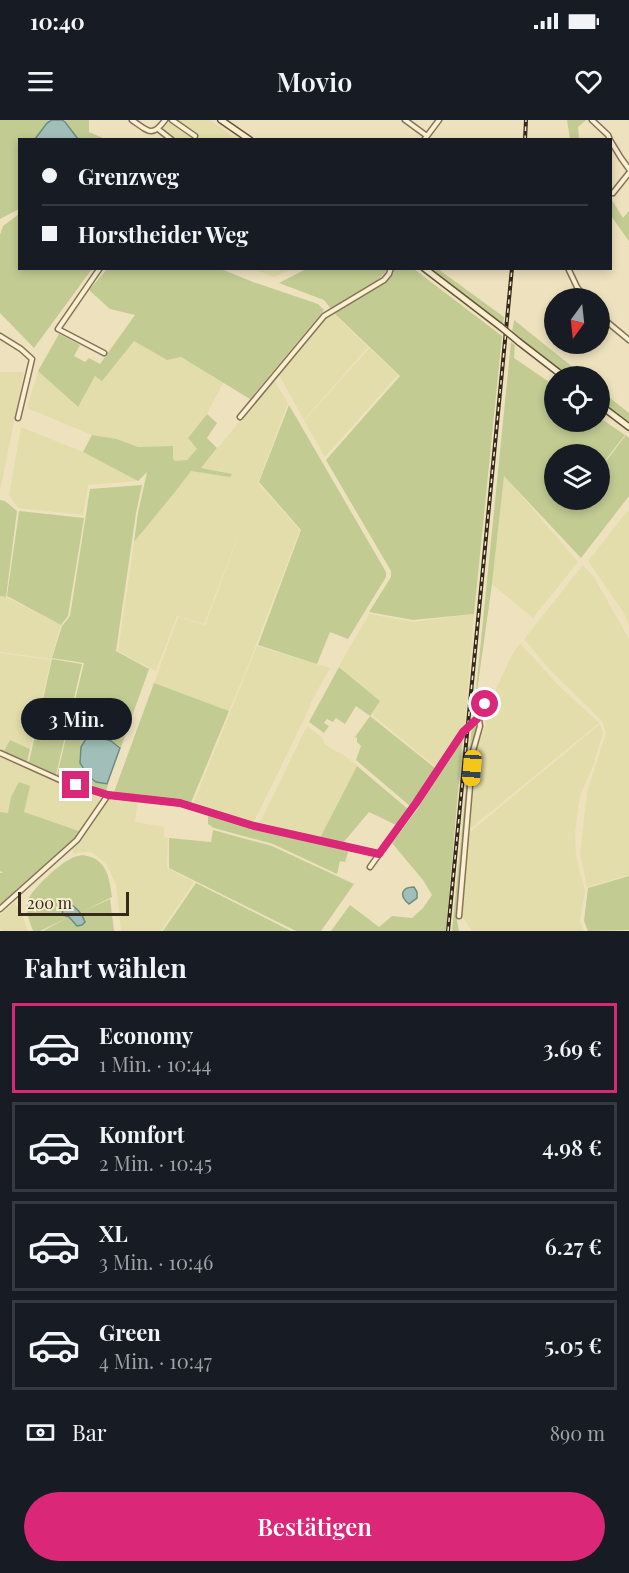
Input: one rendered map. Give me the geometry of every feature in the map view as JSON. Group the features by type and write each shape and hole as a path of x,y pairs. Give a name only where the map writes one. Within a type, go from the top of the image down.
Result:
{"main road":[{"path":"221,120 247,138"},
{"path":"427,270 550,366"},
{"path":"610,413 629,427"}],"street":[{"path":"132,120 149,131 158,129 165,120"},
{"path":"172,120 195,136"},
{"path":"405,120 426,138 439,120"},
{"path":"592,120 609,138"},
{"path":"158,129 169,138"},
{"path":"612,143 629,171 612,193"},
{"path":"621,158 628,158"},
{"path":"99,270 58,329 104,353"},
{"path":"240,417 324,316 384,280 391,270"},
{"path":"569,270 578,288"},
{"path":"610,324 629,340"},
{"path":"0,336 32,359 18,418"},
{"path":"370,867 463,732 478,718 485,704"},
{"path":"459,916 473,751 480,726 478,718"},
{"path":"0,753 60,780 108,795 180,803 254,826 379,854"},
{"path":"0,909 77,840 108,795"}],"shaded area":[{"path":"171,120 210,120 236,138 173,138 161,130"},
{"path":"256,270 290,270 274,277"},
{"path":"332,312 368,347 304,420 279,375 322,321"},
{"path":"134,341 167,360 181,357 223,383 207,414 188,438 197,449 187,460 175,461 173,446 138,447 117,439 92,435 27,408 38,371 77,407 95,376 102,380"},
{"path":"369,348 398,375 325,457 304,421"},
{"path":"0,372 24,372 0,491"},
{"path":"274,380 288,403 258,483 300,530 229,711 154,683 178,617 205,625 246,516 204,624 177,616 156,671 118,651 134,542 191,471 231,474 201,468"},
{"path":"21,427 83,452 138,481 88,485 83,515 18,508 9,495"},
{"path":"504,475 578,562 533,618 492,584"},
{"path":"629,509 629,626 624,613 588,561"},
{"path":"583,565 594,577 629,639 629,875 587,887 580,854 587,792 606,733 602,721 550,670 524,639"},
{"path":"0,596 61,625 51,659 0,652"},
{"path":"369,614 414,622 474,614 465,727 436,767 371,714 380,701 339,666"},
{"path":"520,643 557,684 599,723 470,829 478,743 486,725 484,714"},
{"path":"257,646 330,668 310,704 253,824 192,806"},
{"path":"0,653 51,660 30,749 10,740 4,751 0,749"},
{"path":"600,724 603,733 593,766 580,796 575,832 576,855 585,891 580,921 584,931 472,931 462,916 470,832"},
{"path":"307,726 322,737 325,744 343,754 357,766 320,838 260,822"},
{"path":"0,757 58,783 104,798 81,831 24,812 11,797 8,814 0,812"},
{"path":"108,798 138,800 135,822 164,827 164,837 168,838 167,868 194,882 161,931 121,931 116,885 107,865 93,853 74,854 71,847"},
{"path":"14,903 20,909 28,931 3,931 0,928 0,915"}],"green space":[{"path":"0,120 52,120 36,138 18,138 18,210 0,219"},
{"path":"62,120 89,120 89,132 103,138 77,138"},
{"path":"567,120 586,120 578,127 579,138 570,138"},
{"path":"612,200 623,218 629,211 629,241 612,217"},
{"path":"18,215 18,270 91,270 34,348 0,313 0,235 3,226"},
{"path":"106,270 223,270 318,304 324,310 250,399 181,357 167,360 134,341 102,381 95,376 78,407 38,371 59,334 80,345 74,356 85,362 89,358 100,364 135,315 110,309 89,290"},
{"path":"304,270 387,270 377,281 331,309 324,300 279,283"},
{"path":"394,270 415,270 502,336 474,614 413,620 369,612 391,577 391,571 326,460 400,376 333,312 385,283"},
{"path":"429,270 439,270 504,317 503,325"},
{"path":"514,320 544,344 544,354 556,354 572,366 555,366 512,333"},
{"path":"511,342 515,345 514,358 544,378 544,432 610,432 610,425 625,435 610,454 610,444 544,444 544,510 610,510 610,456 626,435 629,438 629,496 581,558 504,476 473,720"},
{"path":"610,398 629,413 629,424 610,409"},
{"path":"289,405 386,572 386,577 348,639 330,632 317,664 258,645 301,530 259,482"},
{"path":"207,414 217,423 207,438 217,448 201,468 232,474 230,477 191,471 134,542 147,472 138,481 83,452 92,435 117,439 138,447 173,446 175,461 187,460 197,449 188,438"},
{"path":"142,485 116,651 149,669 121,747 104,738 91,737 86,738 80,754 82,769 92,779 108,785 106,791 57,775 84,663 52,658 62,626 70,616 90,489"},
{"path":"0,500 5,501 17,511 6,597 0,596"},
{"path":"19,511 84,518 68,616 61,625 7,596"},
{"path":"52,659 82,664 56,775 29,762"},
{"path":"339,667 380,701 370,716 356,706 345,724 336,718 333,722 327,719 324,723 329,726 324,733 309,722"},
{"path":"154,683 229,711 190,805 113,795"},
{"path":"370,716 435,768 410,806 356,760 361,746 355,737"},
{"path":"479,723 472,751 457,920 459,931 452,931 472,726"},
{"path":"463,734 446,931 331,931 350,905 379,927 392,916 412,918 432,895 423,880 392,843 416,811"},
{"path":"10,740 30,749 27,762 4,751"},
{"path":"357,766 409,810 398,826 369,812 342,844 320,838"},
{"path":"19,782 30,786 24,812 79,831 74,839 0,904 0,873 3,873 0,871 0,812 8,813 11,797"},
{"path":"208,813 349,849 345,862 340,861 337,874 273,844 214,828 208,824"},
{"path":"213,830 272,846 354,884 321,931 296,931 169,868 169,838 211,842"},
{"path":"83,855 97,860 102,865 110,882 112,897 83,911 110,899 114,931 43,931 67,918 40,931 33,931 28,917 27,903 33,891 68,860","holes":["64,902 75,906 82,915 85,922 82,926 77,926 63,915 61,907"]},
{"path":"629,876 629,930 588,931 584,921 588,888"},
{"path":"196,883 291,931 163,931"}],"water":[{"path":"52,120 62,120 77,138 36,138"},
{"path":"95,736 111,741 120,748 107,784 96,782 88,776 80,763 81,747 86,739"},
{"path":"414,887 417,898 409,904 403,892"},
{"path":"64,903 71,905 79,912 85,922 82,925 77,926 69,917 63,915"}],"railway":[{"path":"525,138 526,120"},
{"path":"448,931 512,270"}],"route":[{"path":"76,785 108,795 180,803 254,826 379,854 463,732 478,718 485,704"}]}
